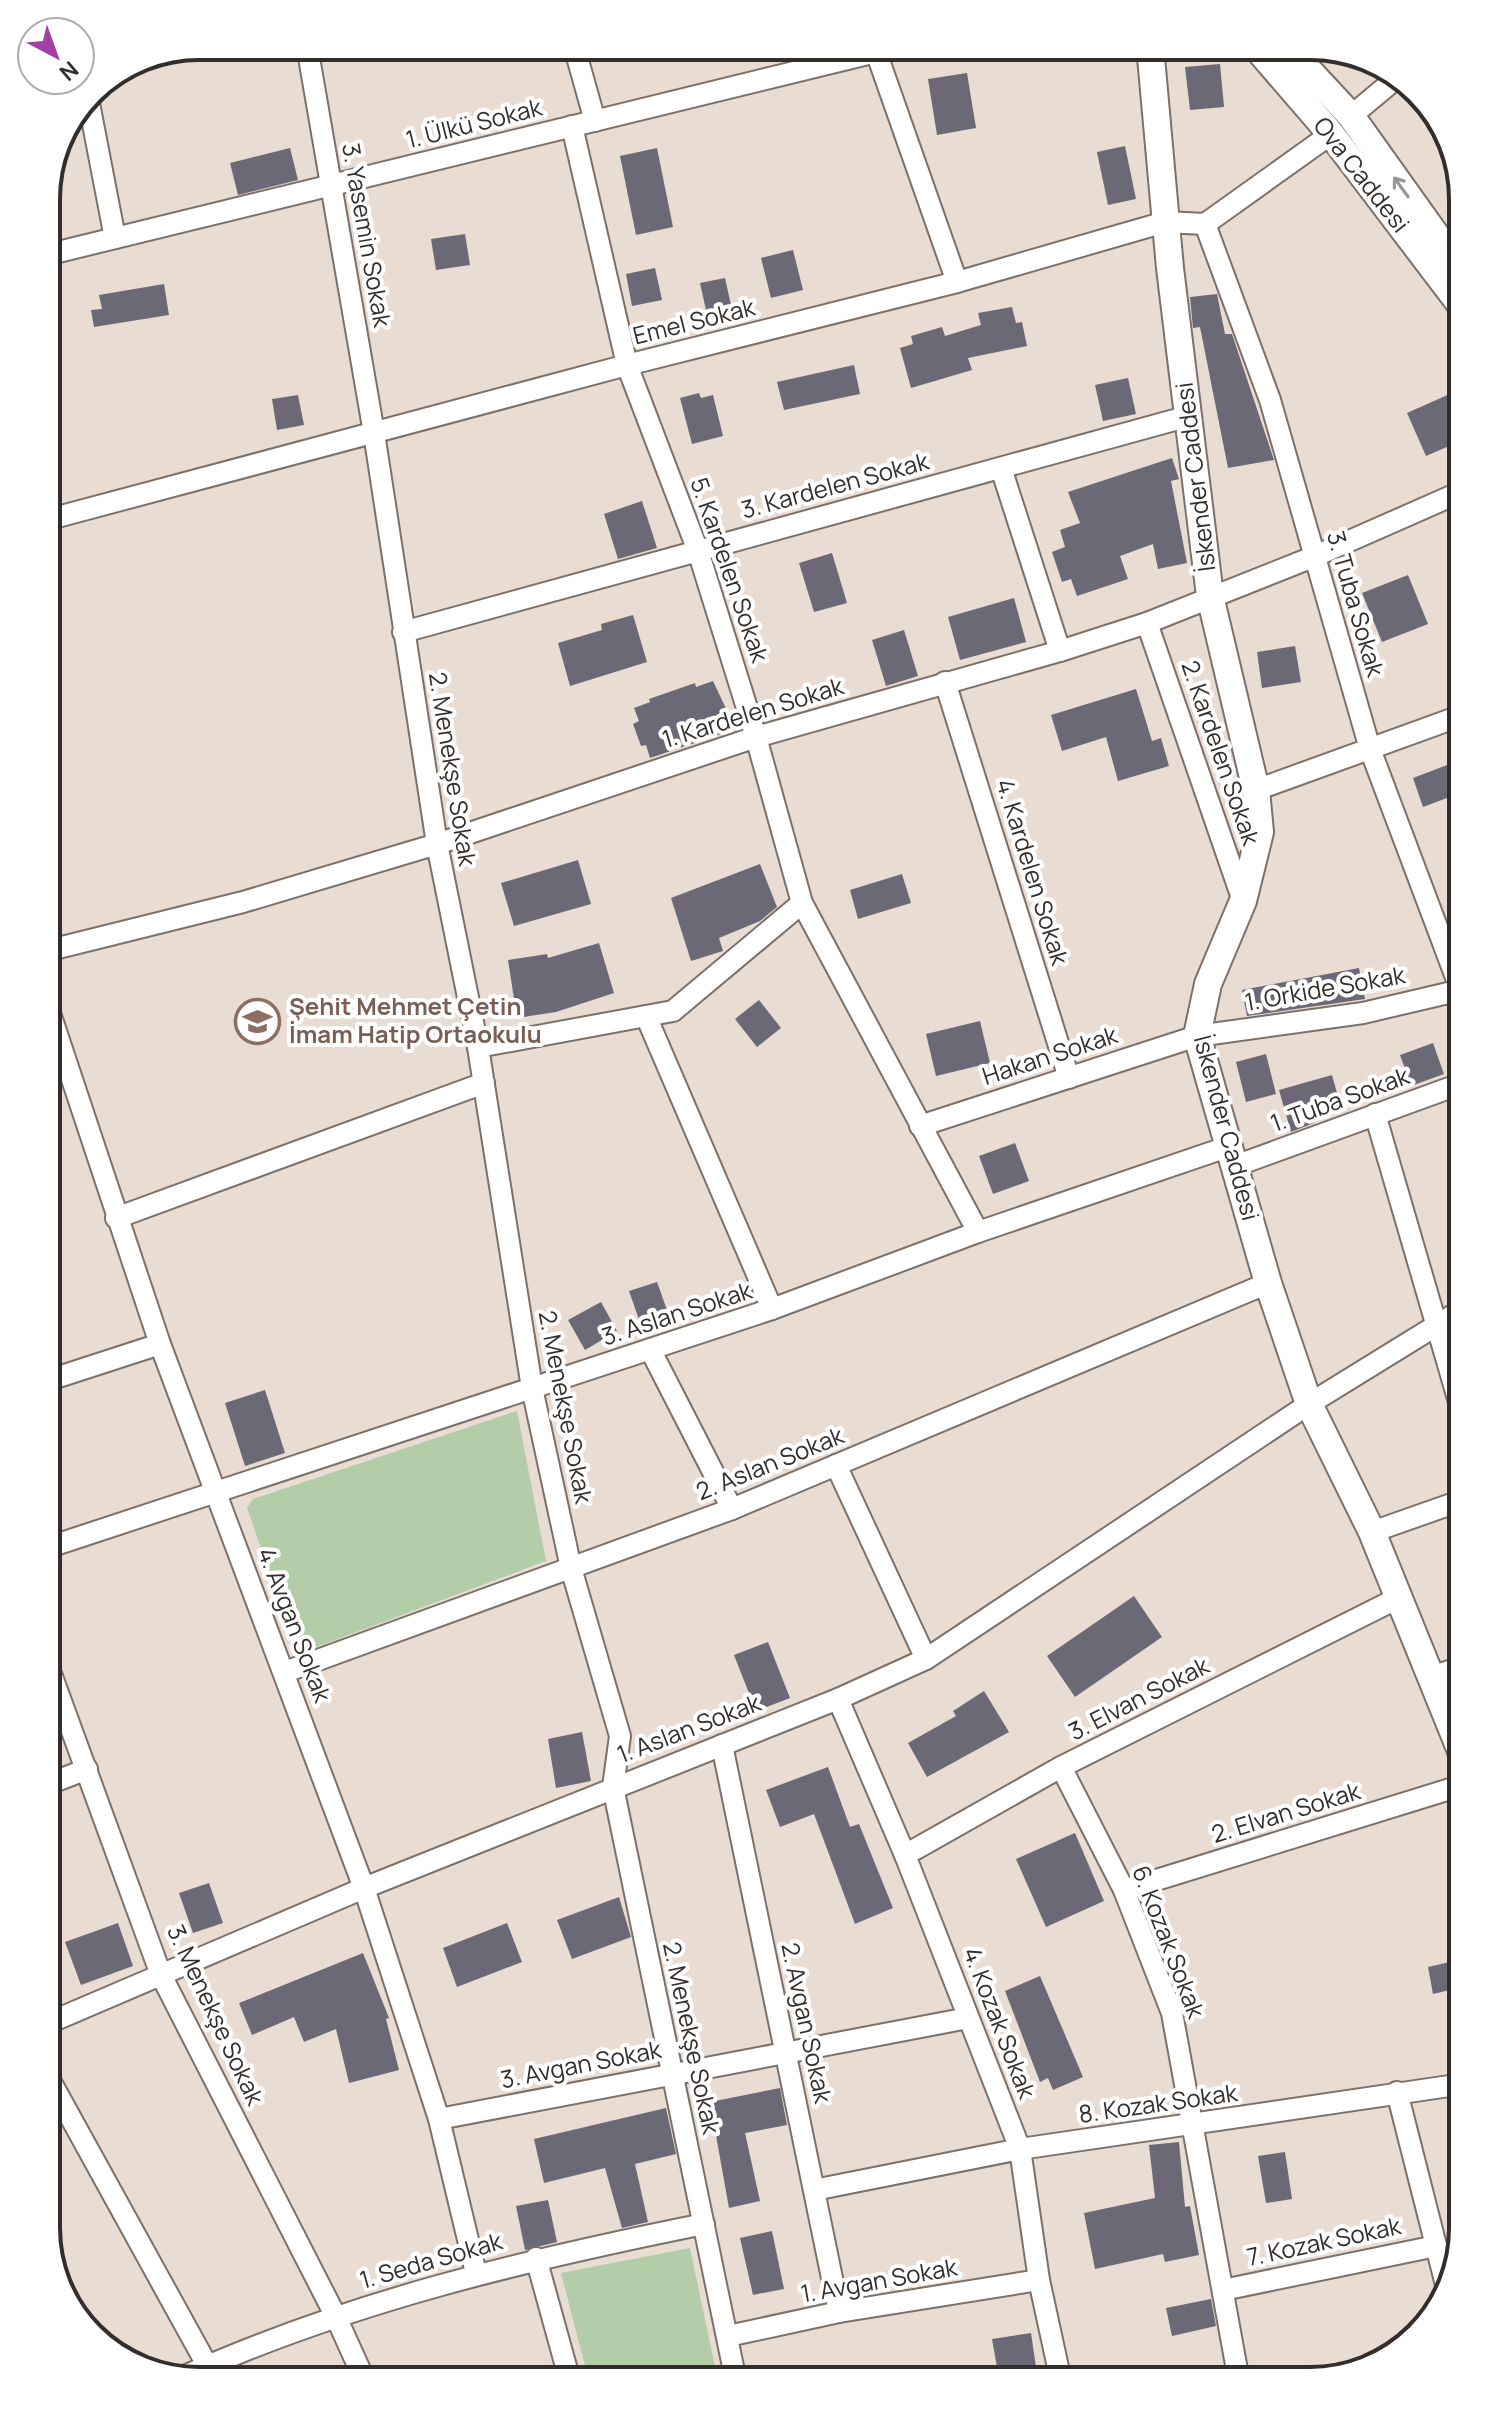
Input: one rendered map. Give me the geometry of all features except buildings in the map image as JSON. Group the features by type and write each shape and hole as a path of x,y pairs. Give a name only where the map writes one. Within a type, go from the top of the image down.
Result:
{"street":[{"name":"3. Yasemin Sokak","path":"309,60 374,433"},
{"path":"578,60 595,121"},
{"name":"1. Ülkü Sokak","path":"60,252 332,188 832,60"},
{"path":"879,60 957,282"},
{"name":"İskender Caddesi","path":"1151,60 1165,222 1210,596 1256,790 1260,832 1243,901 1208,984 1197,1036 1268,1283 1309,1404 1372,1532 1449,1720"},
{"name":"Ova Caddesi","path":"1267,60 1331,134 1449,290"},
{"name":"Ova Caddesi","path":"1299,60 1351,116 1449,253"},
{"path":"1205,224 1331,134 1389,84"},
{"path":"91,112 115,238"},
{"name":"5. Kardelen Sokak","path":"572,126 627,365 698,551 756,737 802,903 978,1232"},
{"name":"Emel Sokak","path":"60,516 627,365 957,282 1165,222 1205,224"},
{"name":"3. Tuba Sokak","path":"1205,224 1270,400 1370,749 1449,959"},
{"name":"3. Kardelen Sokak","path":"403,632 1189,416"},
{"name":"2. Menekşe Sokak","path":"374,433 437,844 478,1047 532,1388 571,1568 620,1736 613,1787 734,2367"},
{"path":"1001,468 1060,651"},
{"name":"1. Kardelen Sokak","path":"60,948 243,902 437,844 756,737 1060,651 1147,623 1313,557 1449,497"},
{"name":"2. Kardelen Sokak","path":"1147,623 1243,901"},
{"name":"4. Kardelen Sokak","path":"945,682 1069,1078"},
{"path":"1256,790 1449,720"},
{"path":"478,1047 673,1011 802,903"},
{"name":"1. Orkide Sokak","path":"1197,1036 1363,1013 1449,996"},
{"path":"646,1016 772,1309"},
{"name":"Hakan Sokak","path":"920,1126 1197,1036"},
{"name":"4. Avgan Sokak","path":"60,1044 160,1344 364,1888 439,2119 476,2273"},
{"path":"116,1218 484,1083"},
{"name":"1. Tuba Sokak","path":"1232,1156 1375,1114 1449,1088"},
{"path":"1375,1114 1449,1367"},
{"name":"3. Aslan Sokak","path":"60,1543 651,1351 978,1232 1232,1156"},
{"name":"2. Aslan Sokak","path":"285,1672 732,1509 1268,1283"},
{"name":"1. Aslan Sokak","path":"60,2018 364,1888 838,1699 926,1659 1309,1404 1449,1318"},
{"path":"60,1376 160,1344"},
{"path":"651,1351 732,1509"},
{"path":"836,1465 926,1659"},
{"path":"1372,1532 1449,1505"},
{"name":"3. Elvan Sokak","path":"905,1855 1061,1767 1400,1597"},
{"path":"1432,1676 1449,1671"},
{"name":"3. Menekşe Sokak","path":"60,1697 161,1975 359,2367"},
{"name":"4. Kozak Sokak","path":"838,1699 905,1855 1020,2149 1039,2280 1058,2367"},
{"name":"2. Avgan Sokak","path":"722,1745 839,2312"},
{"name":"6. Kozak Sokak","path":"1061,1767 1124,1890 1172,2013 1237,2367"},
{"path":"60,1780 87,1769"},
{"name":"2. Elvan Sokak","path":"1124,1890 1449,1789"},
{"name":"3. Avgan Sokak","path":"439,2119 968,2018"},
{"name":"8. Kozak Sokak","path":"814,2190 1020,2149 1193,2126 1449,2086"},
{"path":"1397,2092 1442,2271"},
{"path":"60,2098 207,2365"},
{"name":"1. Seda Sokak","path":"203,2367 336,2317 476,2273 704,2224"},
{"name":"7. Kozak Sokak","path":"1223,2290 1436,2246"},
{"path":"536,2258 566,2367"},
{"name":"1. Avgan Sokak","path":"728,2336 839,2312 1039,2280"}],"green space":[{"path":"517,1411 546,1561 298,1654 247,1508 253,1499"},
{"path":"690,2248 715,2367 585,2367 561,2273"}],"place":[{"name":"Şehit Mehmet Çetin İmam Hatip Ortaokulu","path":"258,1021"}]}
